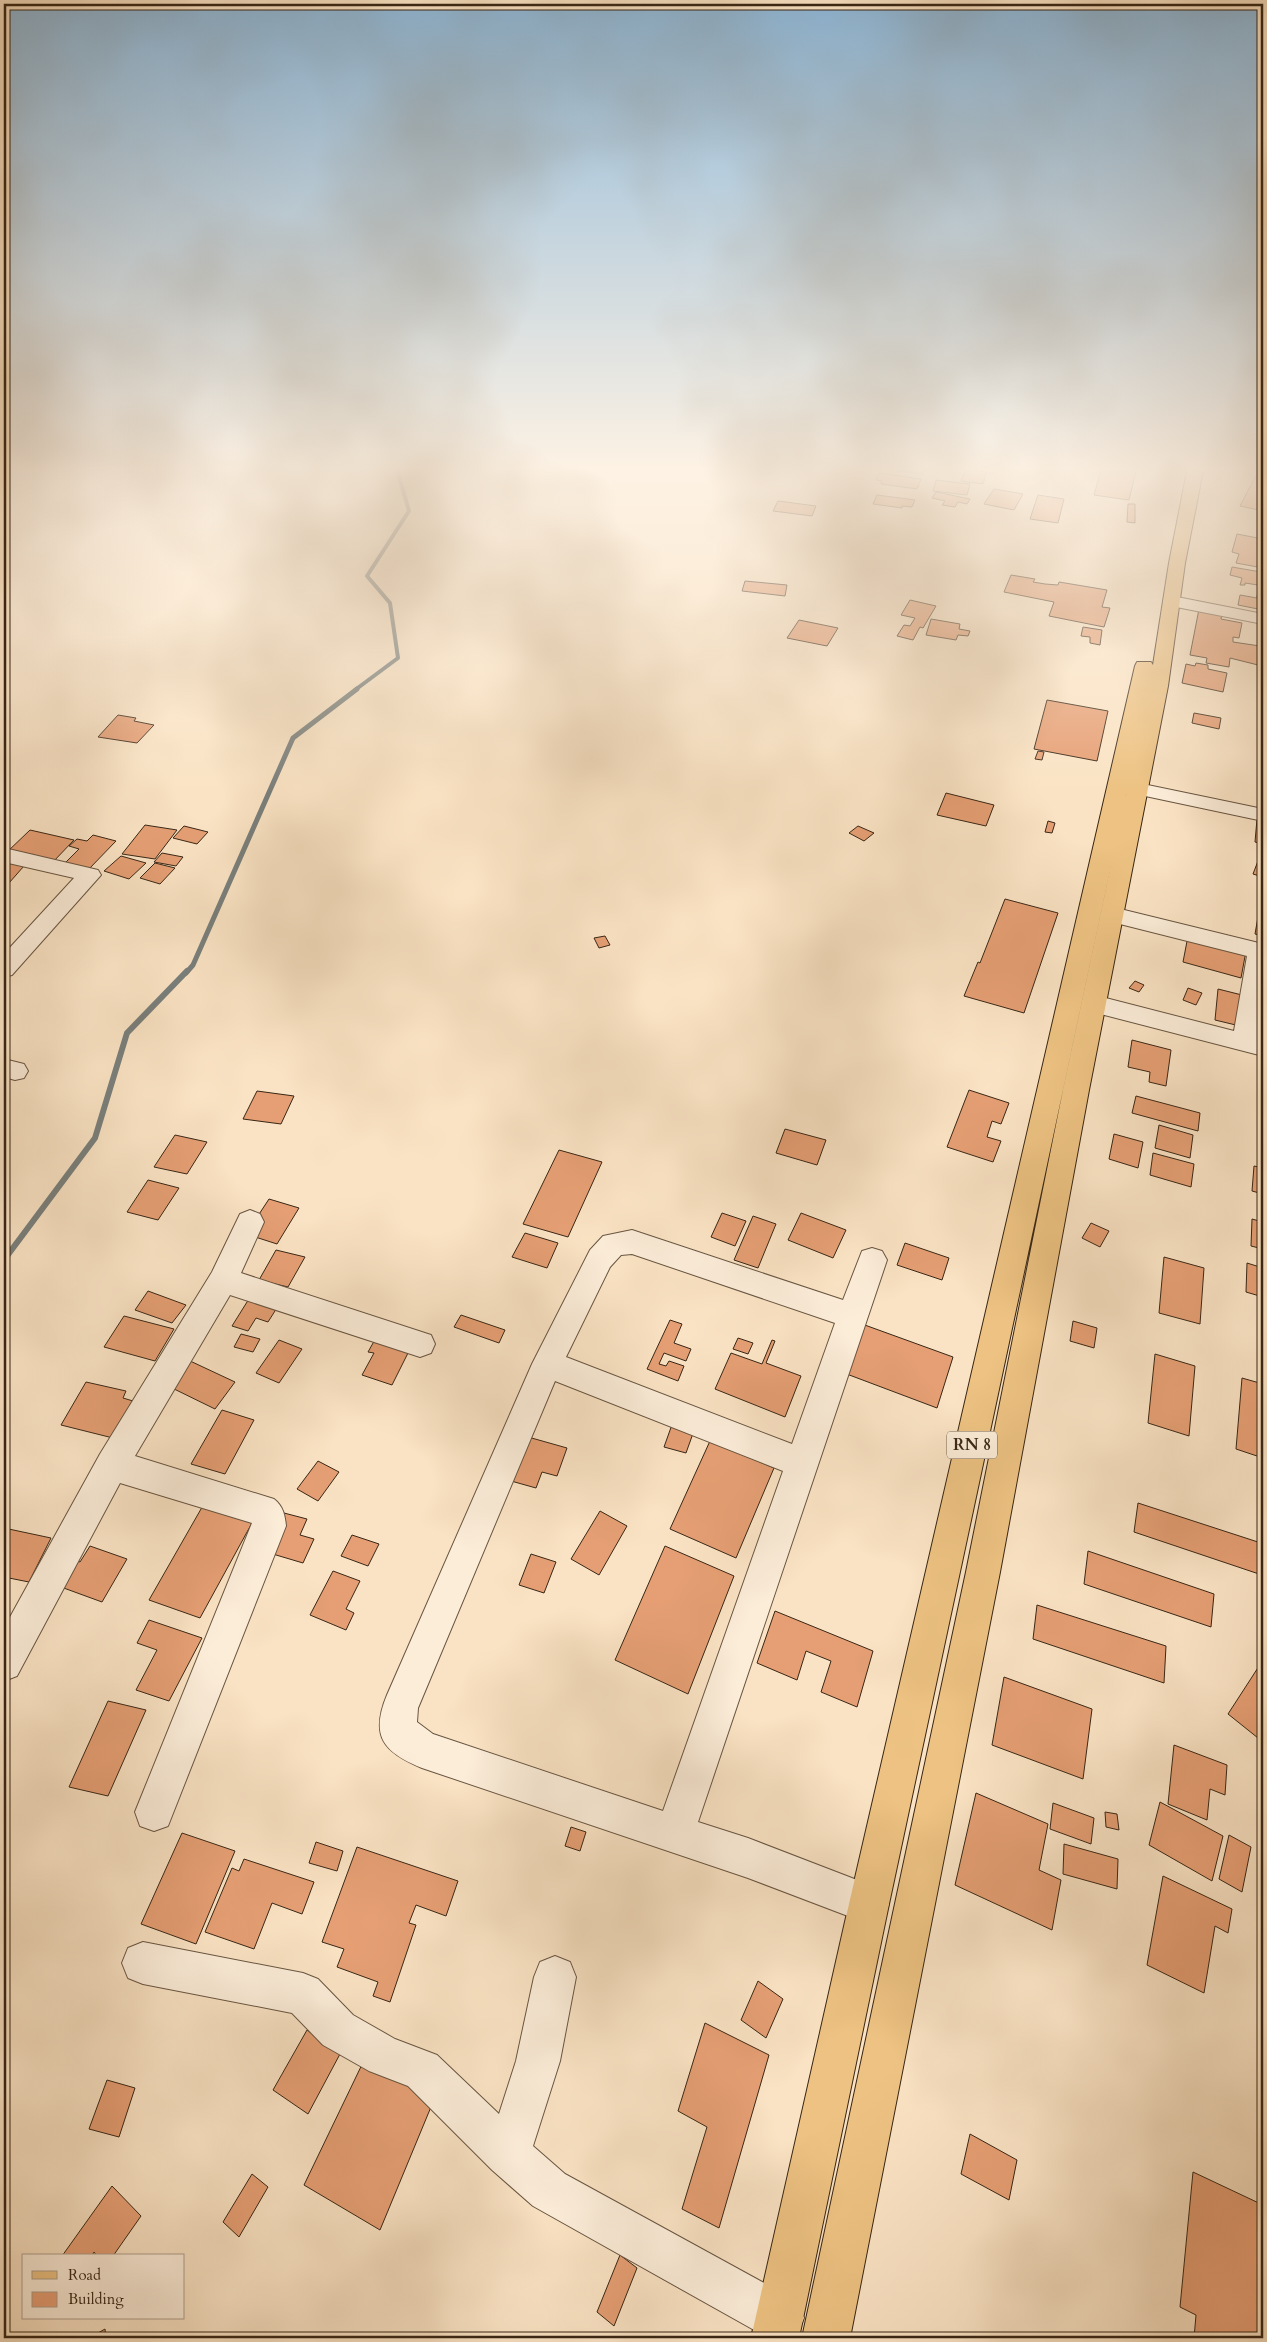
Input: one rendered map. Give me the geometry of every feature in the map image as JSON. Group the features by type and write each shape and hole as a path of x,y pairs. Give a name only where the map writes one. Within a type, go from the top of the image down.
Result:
{"main road":[{"name":"RN 8","path":"777,2328 869,1904 1132,719 1154,623 1168,575"},
{"name":"RN 8","path":"826,2338 983,1572 1094,1004 1159,686 1175,575"}],"street":[{"path":"1172,601 1263,618"},
{"path":"1138,789 1263,816"},
{"path":"4,855 90,875 4,969"},
{"path":"1094,1004 1254,1044 1261,951 1112,915"},
{"path":"4,1663 112,1464 223,1280 250,1222"},
{"path":"852,1316 632,1242 614,1244 600,1259 547,1364 400,1708 397,1731 422,1749 748,1858 869,1904"},
{"path":"674,1834 872,1260"},
{"path":"223,1280 420,1344"},
{"path":"547,1364 801,1463"},
{"path":"112,1464 262,1510 268,1515 269,1526 154,1812"},
{"path":"143,1963 303,1994 338,2030 384,2056 422,2070 508,2154 549,2190 777,2328"},
{"path":"508,2154 538,2062 555,1977"}],"building":[{"path":"1011,575 1035,579 1033,582 1045,584 1058,585 1059,582 1107,590 1102,607 1110,608 1104,627 1049,616 1054,602 1004,592"},
{"path":"1231,575 1260,575 1258,585 1245,583 1245,585 1240,585 1242,578"},
{"path":"745,581 787,585 785,596 742,591"},
{"path":"1240,595 1257,598 1257,595 1263,597 1263,610 1238,605"},
{"path":"910,600 936,606 923,628 920,627 913,640 897,636 904,625 910,626 915,618 901,615"},
{"path":"1199,609 1222,613 1221,619 1242,623 1239,638 1233,637 1233,642 1260,646 1258,665 1230,658 1229,667 1206,663 1207,658 1190,655"},
{"path":"931,619 960,624 959,629 970,631 968,636 958,635 956,640 926,635"},
{"path":"799,620 838,628 827,646 787,638"},
{"path":"1083,627 1102,630 1100,645 1090,643 1090,637 1081,636"},
{"path":"1196,663 1208,665 1208,669 1227,673 1223,692 1182,683 1186,664 1195,666"},
{"path":"1047,700 1108,711 1097,761 1034,749"},
{"path":"1194,713 1221,718 1219,729 1192,723"},
{"path":"118,715 136,718 134,721 154,725 137,743 98,737"},
{"path":"1038,751 1044,752 1042,760 1035,759"},
{"path":"1261,778 1263,778 1263,809 1258,808"},
{"path":"946,793 994,805 986,826 937,815"},
{"path":"1257,819 1263,821 1263,844 1255,842"},
{"path":"1048,821 1055,823 1052,833 1045,832"},
{"path":"145,825 177,830 155,859 122,854"},
{"path":"184,826 208,832 197,844 173,838"},
{"path":"858,826 874,833 864,841 849,833"},
{"path":"30,830 74,840 52,863 6,853"},
{"path":"93,835 116,841 88,870 64,864 79,849 69,846 77,839 87,841"},
{"path":"162,853 183,857 176,866 154,862"},
{"path":"121,856 146,863 129,879 104,871"},
{"path":"1258,861 1263,862 1263,877 1253,874"},
{"path":"4,862 24,866 9,883 4,882"},
{"path":"155,863 175,868 160,884 140,878"},
{"path":"1005,899 1058,913 1024,1013 964,996 978,962 980,963"},
{"path":"1261,900 1263,900 1263,936 1255,934"},
{"path":"605,936 610,945 599,948 594,938"},
{"path":"1188,936 1246,951 1241,978 1183,962"},
{"path":"1135,981 1144,985 1139,992 1129,988"},
{"path":"1188,988 1202,993 1196,1005 1183,1000"},
{"path":"1218,989 1242,995 1240,1026 1215,1020"},
{"path":"1132,1040 1171,1050 1166,1086 1149,1082 1150,1072 1128,1067"},
{"path":"969,1090 1009,1103 1001,1124 992,1121 987,1137 1001,1141 993,1162 947,1147"},
{"path":"257,1091 294,1096 281,1124 243,1119"},
{"path":"1136,1096 1200,1113 1198,1131 1132,1113"},
{"path":"1159,1125 1193,1135 1190,1158 1155,1148"},
{"path":"785,1129 826,1140 817,1165 776,1153"},
{"path":"1114,1134 1143,1142 1138,1168 1109,1159"},
{"path":"175,1135 207,1142 187,1174 154,1167"},
{"path":"559,1150 602,1162 568,1237 523,1224"},
{"path":"1153,1153 1194,1164 1191,1187 1150,1175"},
{"path":"1254,1166 1263,1168 1263,1194 1252,1191"},
{"path":"148,1180 179,1188 158,1220 127,1212"},
{"path":"269,1199 299,1208 277,1244 246,1234"},
{"path":"722,1213 746,1221 735,1246 711,1237"},
{"path":"801,1213 846,1230 833,1258 788,1240"},
{"path":"753,1216 776,1224 758,1268 734,1260"},
{"path":"1252,1219 1263,1222 1263,1249 1251,1246"},
{"path":"1091,1223 1109,1231 1100,1247 1082,1238"},
{"path":"525,1233 558,1243 547,1268 512,1257"},
{"path":"905,1243 949,1258 942,1280 897,1265"},
{"path":"276,1250 305,1257 288,1287 259,1280"},
{"path":"1164,1257 1204,1268 1200,1324 1159,1313"},
{"path":"1247,1263 1263,1268 1263,1297 1246,1292"},
{"path":"148,1291 186,1305 172,1323 135,1310"},
{"path":"252,1294 280,1303 268,1322 256,1318 248,1331 232,1326"},
{"path":"461,1315 505,1330 499,1343 454,1327"},
{"path":"124,1316 174,1329 155,1361 104,1347"},
{"path":"670,1320 682,1324 674,1343 691,1349 686,1361 664,1353 659,1364 666,1366 669,1361 684,1366 678,1381 647,1369"},
{"path":"1073,1321 1097,1328 1094,1348 1070,1341"},
{"path":"862,1324 953,1357 937,1408 844,1373"},
{"path":"241,1334 260,1339 253,1352 234,1347"},
{"path":"377,1336 411,1347 392,1385 362,1375 374,1353 368,1352"},
{"path":"738,1338 753,1343 748,1354 733,1349"},
{"path":"279,1340 302,1349 279,1383 256,1373"},
{"path":"772,1340 775,1341 766,1363 801,1376 785,1417 715,1389 731,1353 762,1364"},
{"path":"1155,1354 1195,1366 1189,1436 1148,1423"},
{"path":"188,1360 235,1382 215,1409 168,1386"},
{"path":"1242,1378 1263,1384 1263,1458 1236,1449"},
{"path":"86,1382 126,1391 123,1398 133,1401 113,1438 61,1425"},
{"path":"222,1410 254,1420 225,1474 191,1464"},
{"path":"674,1419 696,1425 686,1453 664,1447"},
{"path":"521,1435 567,1448 557,1476 542,1472 536,1488 504,1479"},
{"path":"710,1441 774,1468 736,1558 670,1529"},
{"path":"318,1461 339,1472 318,1501 297,1489"},
{"path":"209,1495 258,1512 200,1618 149,1600"},
{"path":"1138,1503 1261,1543 1259,1574 1134,1532"},
{"path":"600,1511 627,1526 599,1575 571,1559"},
{"path":"284,1513 307,1519 300,1535 314,1539 303,1563 266,1552"},
{"path":"4,1528 51,1538 29,1582 4,1577"},
{"path":"352,1535 379,1544 368,1566 341,1556"},
{"path":"90,1546 127,1559 102,1602 50,1583 66,1557 80,1562"},
{"path":"665,1546 734,1576 688,1694 615,1660"},
{"path":"1088,1551 1214,1594 1211,1627 1084,1584"},
{"path":"531,1554 556,1562 544,1593 519,1585"},
{"path":"333,1571 360,1581 346,1609 354,1613 346,1630 310,1615"},
{"path":"1037,1605 1166,1646 1164,1683 1033,1639"},
{"path":"775,1611 873,1651 857,1707 821,1692 831,1661 806,1651 797,1680 757,1663"},
{"path":"149,1620 202,1638 169,1701 136,1690 157,1650 137,1643"},
{"path":"1263,1660 1263,1742 1228,1714"},
{"path":"1004,1677 1092,1709 1083,1779 992,1745"},
{"path":"108,1701 146,1710 108,1796 69,1787"},
{"path":"1174,1745 1227,1765 1225,1795 1210,1789 1207,1820 1168,1804"},
{"path":"976,1793 1048,1824 1039,1870 1061,1880 1052,1930 955,1885"},
{"path":"1160,1802 1223,1836 1212,1881 1149,1845"},
{"path":"1053,1803 1094,1818 1091,1844 1050,1829"},
{"path":"1105,1812 1117,1814 1119,1830 1106,1827"},
{"path":"571,1827 586,1832 580,1851 565,1846"},
{"path":"182,1833 235,1851 196,1944 141,1924"},
{"path":"1229,1835 1251,1847 1242,1892 1219,1879"},
{"path":"316,1842 343,1851 337,1871 309,1863"},
{"path":"1064,1844 1118,1859 1117,1889 1063,1874"},
{"path":"357,1847 458,1881 446,1916 416,1905 409,1923 416,1925 390,2002 373,1996 378,1982 337,1967 344,1949 322,1942"},
{"path":"244,1859 314,1882 302,1914 272,1903 254,1949 205,1932 232,1868 239,1871"},
{"path":"1163,1876 1232,1909 1228,1933 1215,1926 1204,1993 1147,1965"},
{"path":"758,1981 783,1999 766,2038 741,2020"},
{"path":"705,2023 769,2055 719,2228 682,2209 707,2127 678,2111"},
{"path":"307,2030 340,2054 308,2114 273,2090"},
{"path":"368,2052 438,2090 380,2230 304,2185"},
{"path":"107,2080 135,2088 119,2137 89,2129"},
{"path":"970,2134 1017,2160 1009,2200 961,2174"},
{"path":"1193,2172 1263,2205 1263,2338 1194,2338 1196,2315 1180,2307"},
{"path":"252,2174 268,2187 239,2237 223,2222"},
{"path":"112,2186 141,2216 114,2254 96,2254 94,2252 93,2254 63,2254"},
{"path":"620,2255 637,2268 614,2326 597,2312"},
{"path":"105,2329 106,2338 89,2338"}],"waterway":[{"path":"355,690 398,658 390,603 367,575"},
{"path":"186,973 193,965 293,738 357,689"},
{"path":"4,1260 95,1138 127,1033 187,971"}]}
